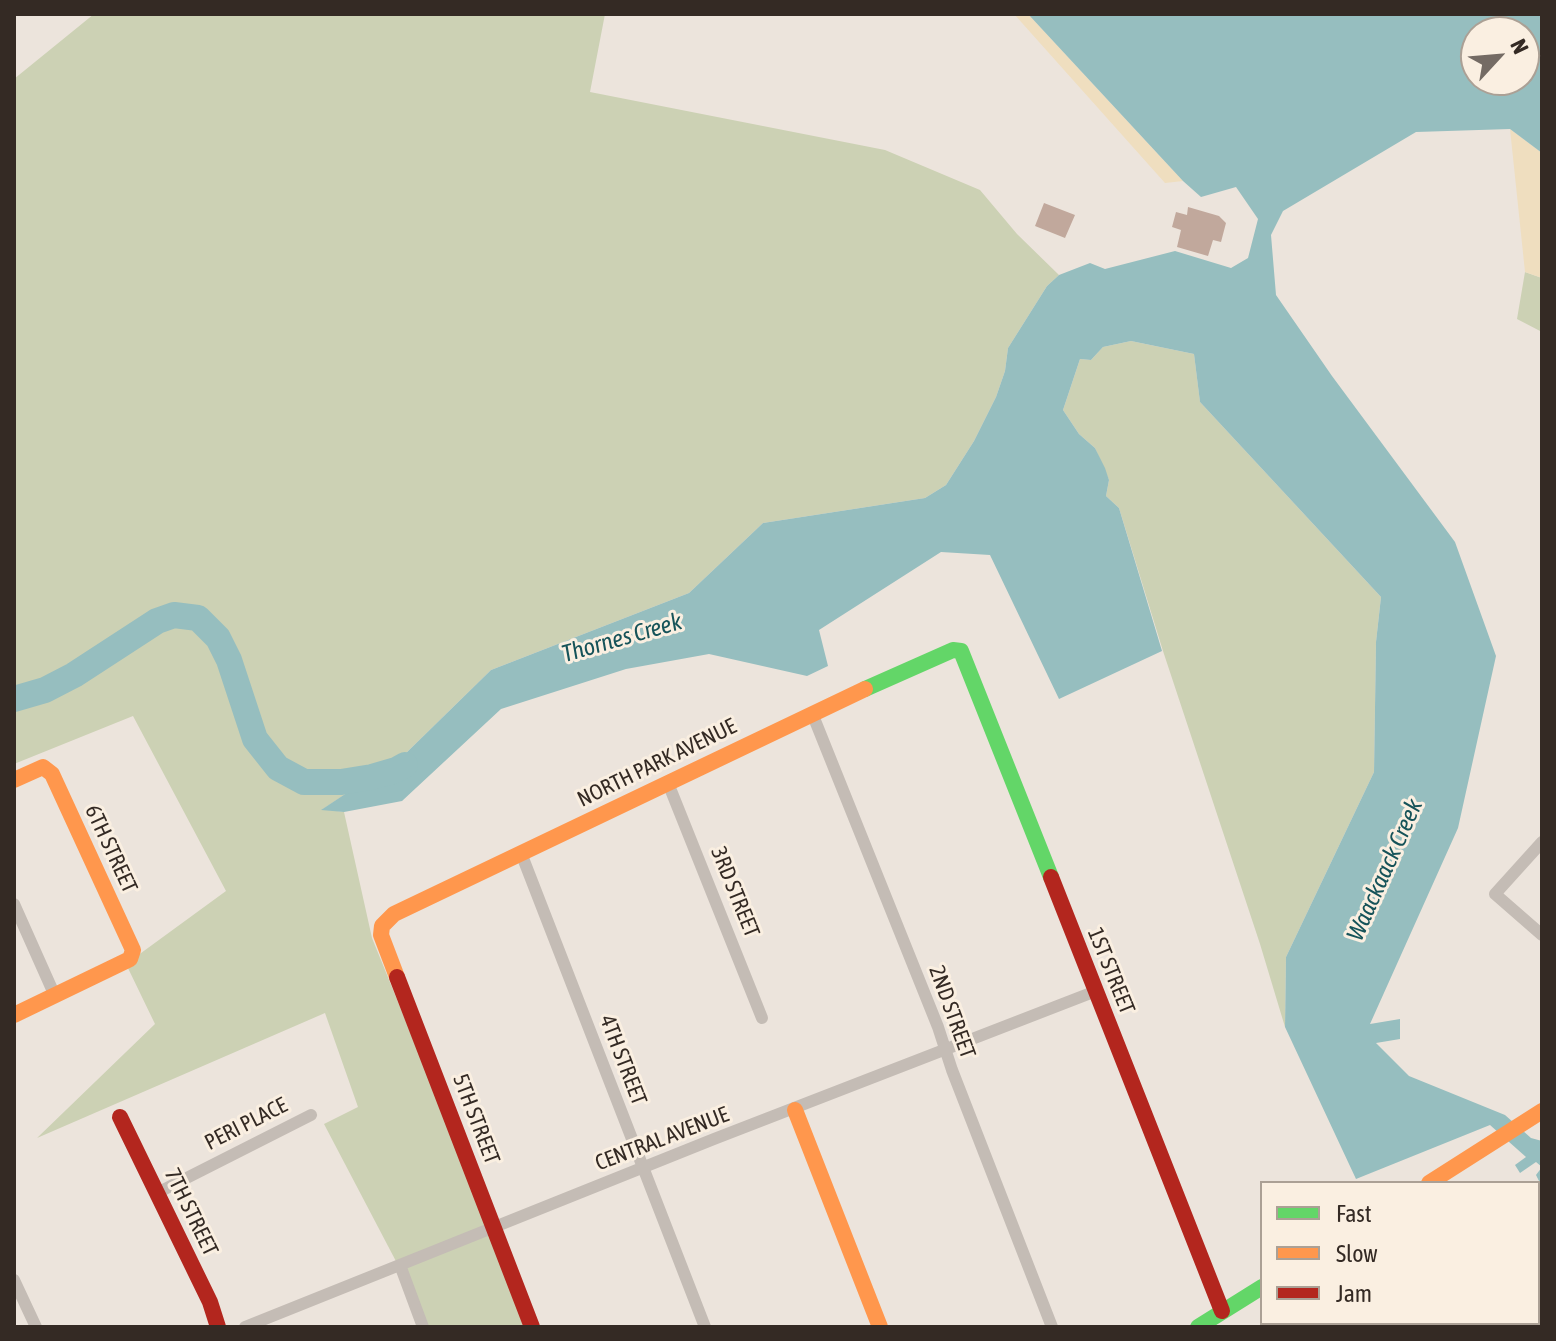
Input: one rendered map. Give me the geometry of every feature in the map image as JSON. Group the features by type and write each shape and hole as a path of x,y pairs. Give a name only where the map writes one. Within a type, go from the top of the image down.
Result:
{"street":[{"name":"NORTH PARK AVENUE","path":"382,926 394,914 812,713 918,663 957,650"},
{"name":"1ST STREET","path":"957,650 964,655 1222,1311"},
{"name":"2ND STREET","path":"812,713 1052,1327"},
{"name":"6TH STREET","path":"14,780 43,767 52,774 133,955 55,996"},
{"name":"3RD STREET","path":"668,783 762,1018"},
{"path":"1542,842 1495,894 1542,935"},
{"name":"4TH STREET","path":"521,853 705,1327"},
{"path":"14,904 55,996 14,1015"},
{"name":"5TH STREET","path":"382,926 381,935 532,1327"},
{"name":"CENTRAL AVENUE","path":"245,1327 1096,991"},
{"path":"795,1110 880,1327"},
{"path":"1432,1181 1542,1111"},
{"name":"PERI PLACE","path":"157,1193 311,1115"},
{"name":"7TH STREET","path":"120,1117 210,1302 218,1327"},
{"path":"400,1265 423,1327"},
{"path":"14,1280 36,1327"},
{"path":"1198,1327 1260,1288"}],"green space":[{"path":"94,14 605,14 590,92 885,150 980,190 1017,234 1059,275 1047,286 1008,348 1005,371 996,397 974,441 946,485 925,498 763,523 689,593 491,670 404,755 323,809 344,812 372,938 530,1327 420,1327 399,1267 324,1124 358,1107 325,1013 37,1138 155,1024 126,964 226,891 133,716 14,764 14,79"},
{"path":"1525,272 1542,278 1542,332 1517,319"},
{"path":"1131,341 1194,354 1200,402 1381,597 1376,642 1374,772 1286,957 1285,1027 1119,508 1106,496 1109,480 1095,448 1079,434 1063,410 1080,359 1091,360 1103,347"}],"sand":[{"path":"1014,14 1028,14 1183,181 1165,183"},
{"path":"1510,129 1542,153 1542,278 1525,272"}],"water":[{"name":"Waackaack Creek","path":"1028,14 1542,14 1542,153 1510,129 1416,132 1283,211 1271,235 1276,295 1455,542 1496,656 1458,828 1370,1024 1400,1019 1400,1039 1376,1043 1409,1076 1505,1115 1531,1138 1542,1141 1542,1167 1536,1162 1520,1173 1515,1165 1526,1157 1490,1125 1356,1179 1285,1027 1286,957 1374,772 1376,642 1381,597 1200,402 1194,354 1131,341 1103,347 1091,360 1080,359 1063,410 1079,434 1095,448 1105,468 1109,480 1106,496 1119,508 1162,651 1059,699 990,555 941,552 819,630 828,666 807,676 709,654 626,669 501,709 402,801 344,812 321,810 404,755 491,670 689,593 763,523 925,498 946,485 974,441 996,397 1005,371 1008,348 1047,286 1059,275 1090,263 1105,269 1175,251 1231,268 1248,258 1258,219 1236,187 1201,197"},
{"path":"1542,1167 1542,1187 1536,1175"}],"building":[{"path":"1044,203 1075,215 1065,238 1035,226"},
{"path":"1188,207 1219,216 1226,223 1221,242 1213,240 1208,256 1177,247 1181,230 1172,227 1176,212 1187,215"}],"waterway":[{"name":"Thornes Creek","path":"14,699 45,690 74,675 157,621 174,615 198,618 218,638 229,660 255,739 278,768 304,782 341,782 372,777 405,765"}],"traffic: fast":[{"path":"865,689 953,650 961,651 1051,877"},
{"path":"1198,1327 1260,1288"}],"traffic: slow":[{"path":"397,977 381,935 382,926 394,914 865,689"},
{"path":"14,780 43,767 52,774 133,950 130,959 14,1015"},
{"path":"795,1110 880,1327"},
{"path":"1432,1181 1542,1111"}],"traffic: jam":[{"path":"1051,877 1222,1311"},
{"path":"397,977 532,1327"},
{"path":"120,1117 210,1302 218,1327"}]}
